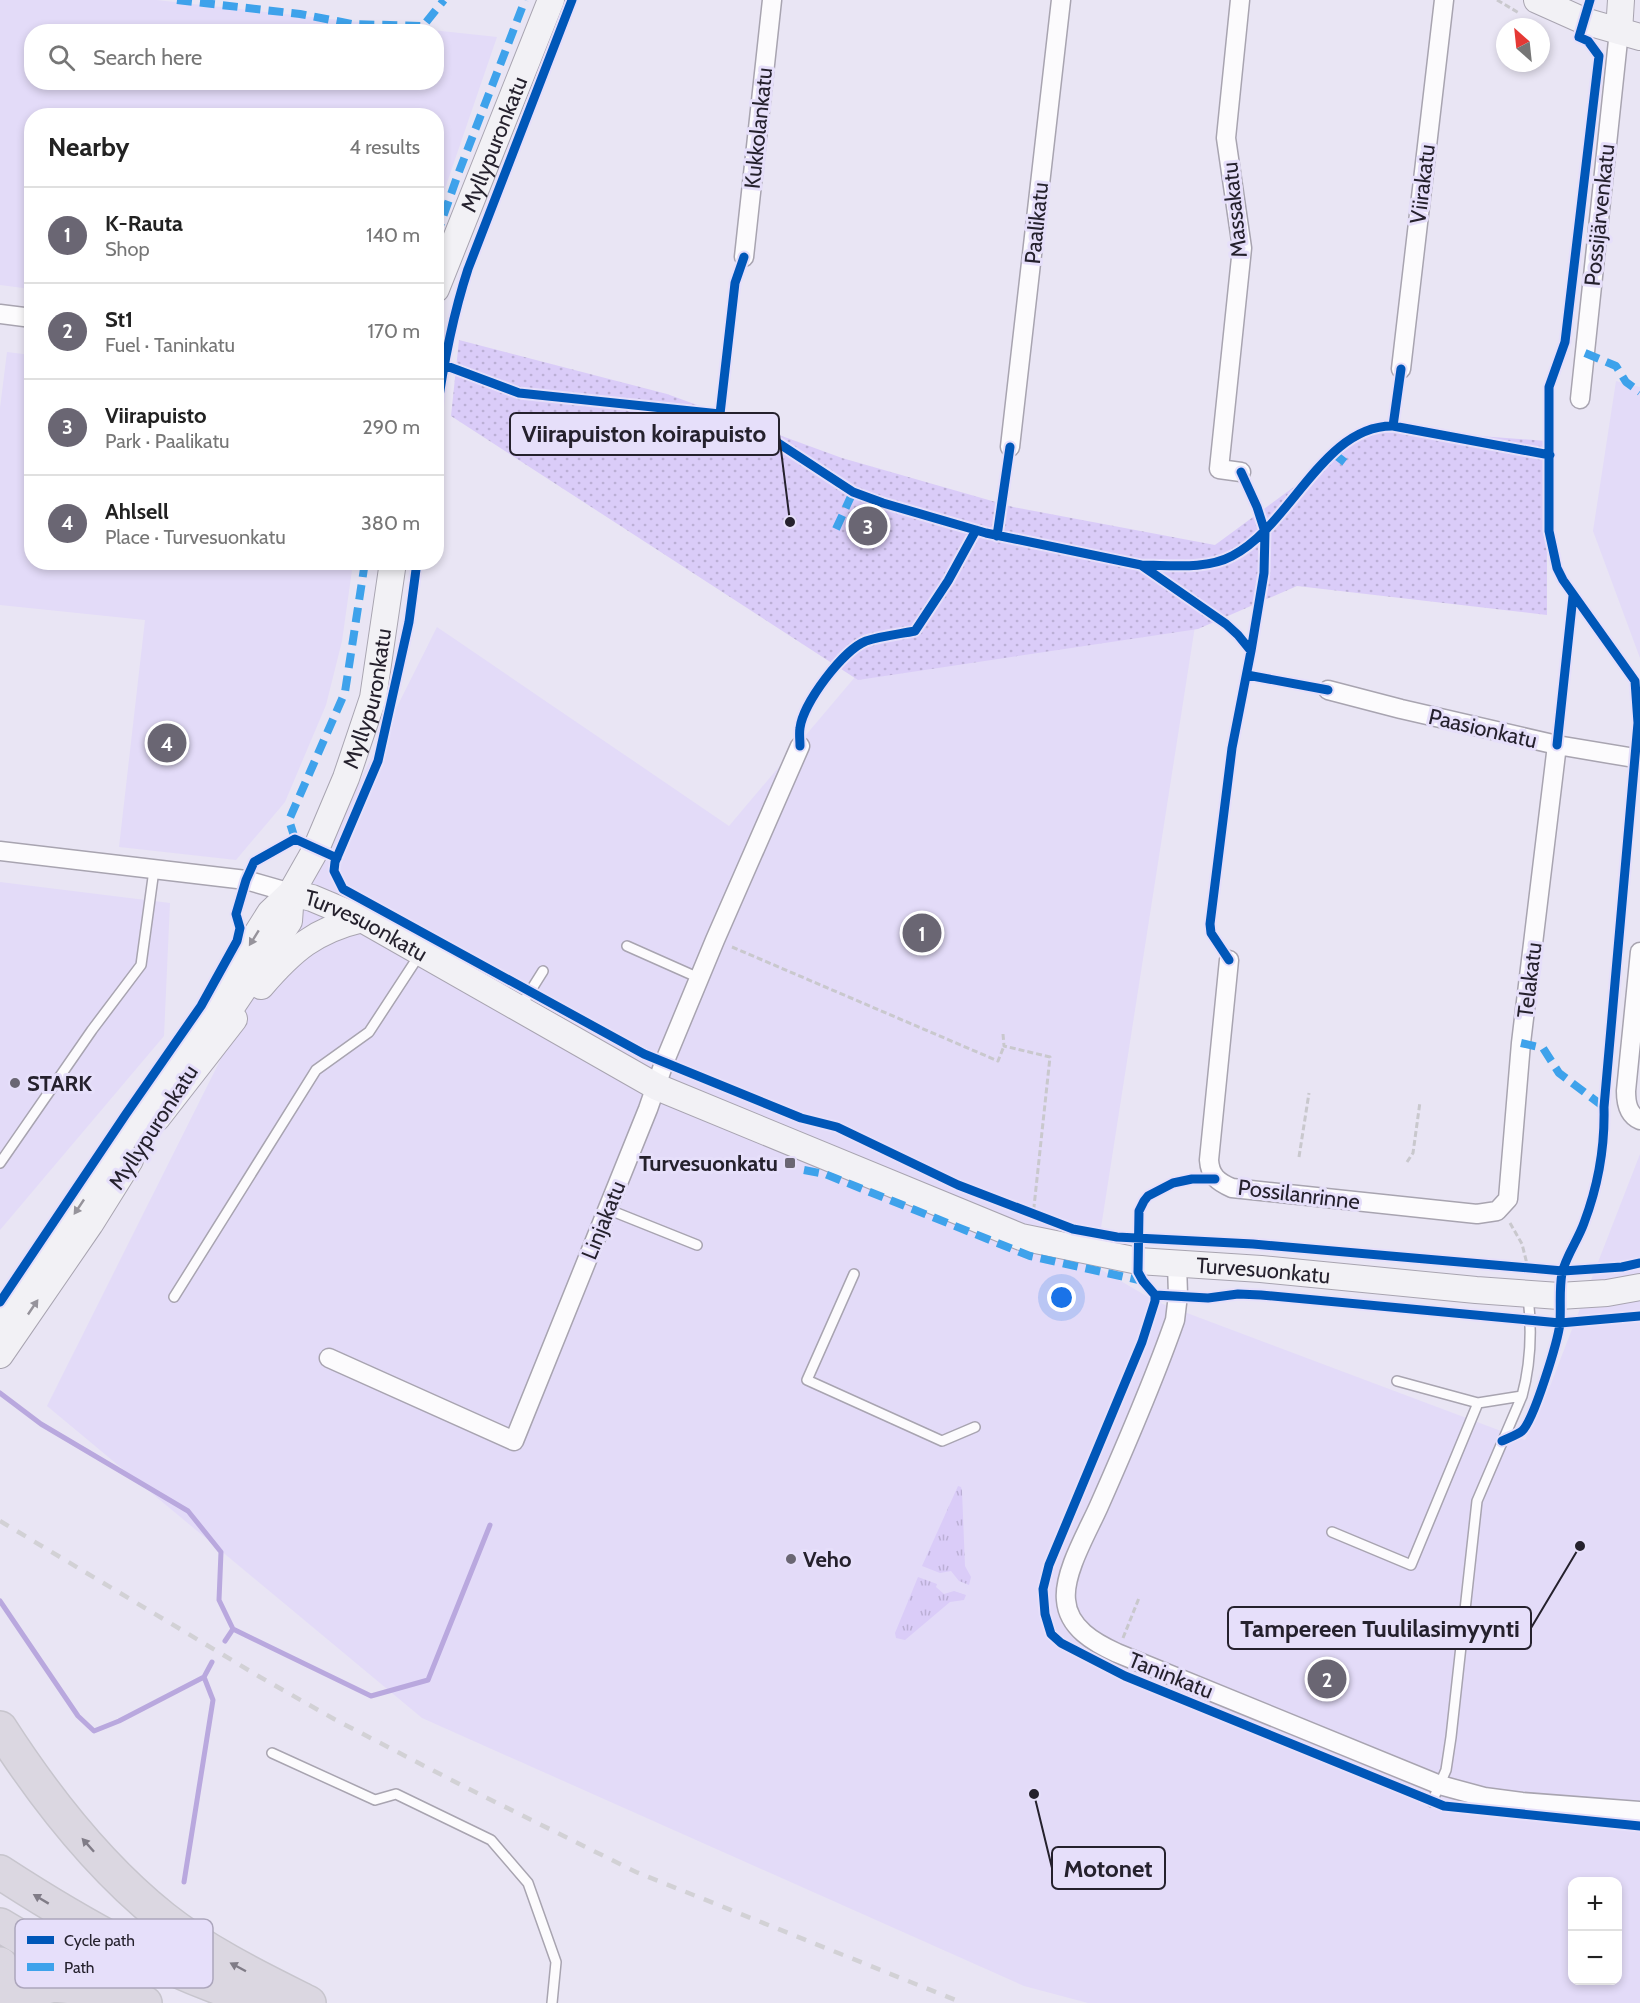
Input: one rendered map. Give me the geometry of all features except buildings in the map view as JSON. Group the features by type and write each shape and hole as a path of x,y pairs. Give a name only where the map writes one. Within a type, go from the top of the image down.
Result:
{"highway":[{"path":"0,1728 22,1762 72,1828 112,1873 164,1919"},
{"path":"0,1872 39,1898 77,1919"},
{"path":"0,1925 15,1934"},
{"path":"213,1953 309,2003"},
{"path":"0,1964 0,1973"},
{"path":"213,1987 265,2003"},
{"path":"2,2003 42,1988"},
{"path":"71,1988 131,1997"},
{"path":"112,1988 131,1997"}],"main road":[{"name":"Myllypuronkatu","path":"444,270 550,0"},
{"path":"1537,0 1584,21 1629,34 1621,0"},
{"name":"Myllypuronkatu","path":"0,1320 169,1072 270,913 291,893 316,849 346,778 373,698 392,570"},
{"name":"Myllypuronkatu","path":"0,1355 90,1224 157,1118 289,921 291,893"},
{"name":"Turvesuonkatu","path":"291,893 312,898 362,919 657,1087 1021,1236 1138,1261 1261,1269 1528,1294 1559,1296 1607,1293 1640,1287"},
{"path":"157,1118 239,1013 293,951 341,924 362,919"}],"street":[{"name":"Kukkolankatu","path":"744,257 772,0"},
{"name":"Paalikatu","path":"1010,447 1061,0"},
{"name":"Massakatu","path":"1240,0 1226,138 1242,248 1219,470 1240,472"},
{"name":"Viirakatu","path":"1401,369 1444,0"},
{"name":"Possijärvenkatu","path":"1580,399 1629,34"},
{"path":"0,314 24,317"},
{"name":"Paasionkatu","path":"1328,690 1557,745 1640,759"},
{"name":"Telakatu","path":"1497,1211 1508,1199 1521,1043 1557,745"},
{"name":"Linjakatu","path":"329,1358 514,1441 657,1087 664,1063 800,746"},
{"name":"Turvesuonkatu","path":"0,851 246,880 291,893"},
{"path":"1640,952 1626,1091 1628,1109 1635,1118 1640,1120"},
{"name":"Possilanrinne","path":"1229,960 1209,1160 1209,1170 1215,1179 1232,1188 1477,1214 1497,1211"},
{"name":"Taninkatu","path":"1177,1263 1178,1295 1175,1320 1067,1583 1065,1600 1077,1626 1099,1644 1117,1653 1436,1793 1640,1811"}],"lane":[{"path":"0,1163 92,1030 141,965 154,870"},
{"path":"627,946 699,978"},
{"path":"174,1297 316,1070 369,1032 421,952"},
{"path":"520,1008 543,971"},
{"path":"607,1209 697,1245"},
{"path":"854,1274 807,1380 942,1441 975,1428"},
{"path":"1436,1793 1446,1770 1451,1737 1477,1501 1522,1396 1527,1378 1531,1320 1528,1294"},
{"path":"1397,1381 1478,1403 1522,1396"},
{"path":"1332,1532 1411,1565 1478,1403"},
{"path":"272,1753 375,1800 396,1794 491,1840 528,1883 556,1962 552,2003"}],"path":[{"path":"715,940 998,1061 1004,1046 1003,1034"},
{"path":"1004,1046 1050,1057 1033,1216"},
{"path":"1299,1157 1309,1093"},
{"path":"1407,1162 1413,1153 1420,1102"},
{"path":"1022,1211 1043,1219"},
{"path":"1497,1211 1511,1224 1519,1236 1528,1268"},
{"path":"1517,1268 1539,1269"},
{"path":"1117,1653 1139,1598"}],"shaded area":[{"path":"0,0 156,0 377,24 24,24 24,90 444,90 444,31 497,37 444,192 444,108 24,108 24,288 0,285"},
{"path":"7,352 24,354 24,570 352,570 342,641 326,705 285,802 236,860 119,847 145,620 0,605 0,408"},
{"path":"1616,381 1640,387 1640,658 1593,531"},
{"path":"1195,626 1095,1266 1155,1301 1525,1440 1550,1386 1640,1154 1640,2003 1088,2003 1024,1986 422,1718 47,1406 437,627 729,826 855,677"},
{"path":"0,882 170,903 164,1036 0,1230"}],"green space":[{"path":"459,340 667,394 842,458 1013,507 1215,545 1374,428 1547,441 1547,615 1297,586 1198,629 858,680 451,416"},
{"path":"958,1486 962,1491 965,1566 971,1577 969,1585 959,1581 951,1571 940,1573 922,1566"},
{"path":"918,1577 937,1584 936,1587 944,1594 954,1591 966,1595 964,1600 950,1602 905,1640 896,1638 895,1633"}],"waterway":[{"path":"0,1393 41,1424 188,1511 221,1552 219,1600 233,1629 371,1696 428,1680 490,1525"},
{"path":"0,1601 78,1716 94,1731 119,1721 204,1677 212,1662"},
{"path":"225,1641 233,1629"},
{"path":"184,1882 213,1700 204,1677"}],"railway":[{"path":"0,1521 260,1677 334,1719 461,1785 636,1872 963,2003"}],"marked path":[{"path":"177,0 300,14 352,24"},
{"path":"425,24 444,0"},
{"path":"444,214 525,0"},
{"path":"1585,353 1616,366 1626,382 1640,392"},
{"path":"1333,453 1347,464"},
{"path":"836,529 853,492"},
{"path":"295,839 289,820 345,692 364,570"},
{"path":"1521,1043 1543,1048 1559,1073 1604,1107"},
{"path":"804,1170 825,1174 1030,1256 1143,1281"}],"cycle path":[{"path":"444,368 457,306 468,269 572,0"},
{"path":"1502,1441 1522,1431 1539,1397 1560,1323 1562,1273 1589,1209 1600,1166 1638,723 1635,681 1563,580 1557,568 1549,531 1549,387 1565,342 1599,56 1588,41 1579,37 1590,0"},
{"path":"720,414 735,283 744,257"},
{"path":"444,365 519,393 720,414 775,441 853,492 883,503 986,533 1141,565 1226,624 1251,651"},
{"path":"1401,369 1393,426 1550,455"},
{"path":"1141,565 1199,565 1232,556 1253,542 1272,523 1308,479 1347,442 1368,430 1393,426"},
{"path":"997,536 1010,447"},
{"path":"1229,960 1211,933 1210,924 1232,748 1264,573 1265,532 1257,507 1241,472"},
{"path":"800,746 803,717 826,678 846,655 866,641 915,631 948,581 976,530"},
{"path":"416,570 409,622 378,761 335,862 334,871 343,889 644,1054 801,1118 837,1127 958,1185 1073,1229 1117,1237 1253,1244 1563,1271 1622,1267 1640,1263"},
{"path":"1557,745 1573,596"},
{"path":"1247,675 1328,690"},
{"path":"0,1302 201,1006 237,941 240,928 236,914 254,862 295,839 337,858"},
{"path":"1215,1179 1192,1179 1173,1183 1148,1196 1139,1211 1138,1272 1155,1295 1155,1301 1142,1342 1049,1565 1043,1589 1045,1614 1051,1634 1061,1643 1125,1676 1444,1806 1640,1826"},
{"path":"1155,1295 1208,1298 1238,1294 1261,1295 1560,1323 1640,1316"}],"place":[{"name":"Viirapuiston koirapuisto","path":"790,522"},
{"name":"Viirapuisto","path":"868,526"},
{"name":"Ahlsell","path":"167,743"},
{"name":"K-Rauta","path":"922,933"},
{"name":"STARK","path":"15,1083"},
{"name":"Turvesuonkatu","path":"790,1163"},
{"name":"Tampereen Tuulilasimyynti","path":"1580,1546"},
{"name":"Veho","path":"791,1559"},
{"name":"St1","path":"1327,1679"},
{"name":"Motonet","path":"1034,1794"}]}
